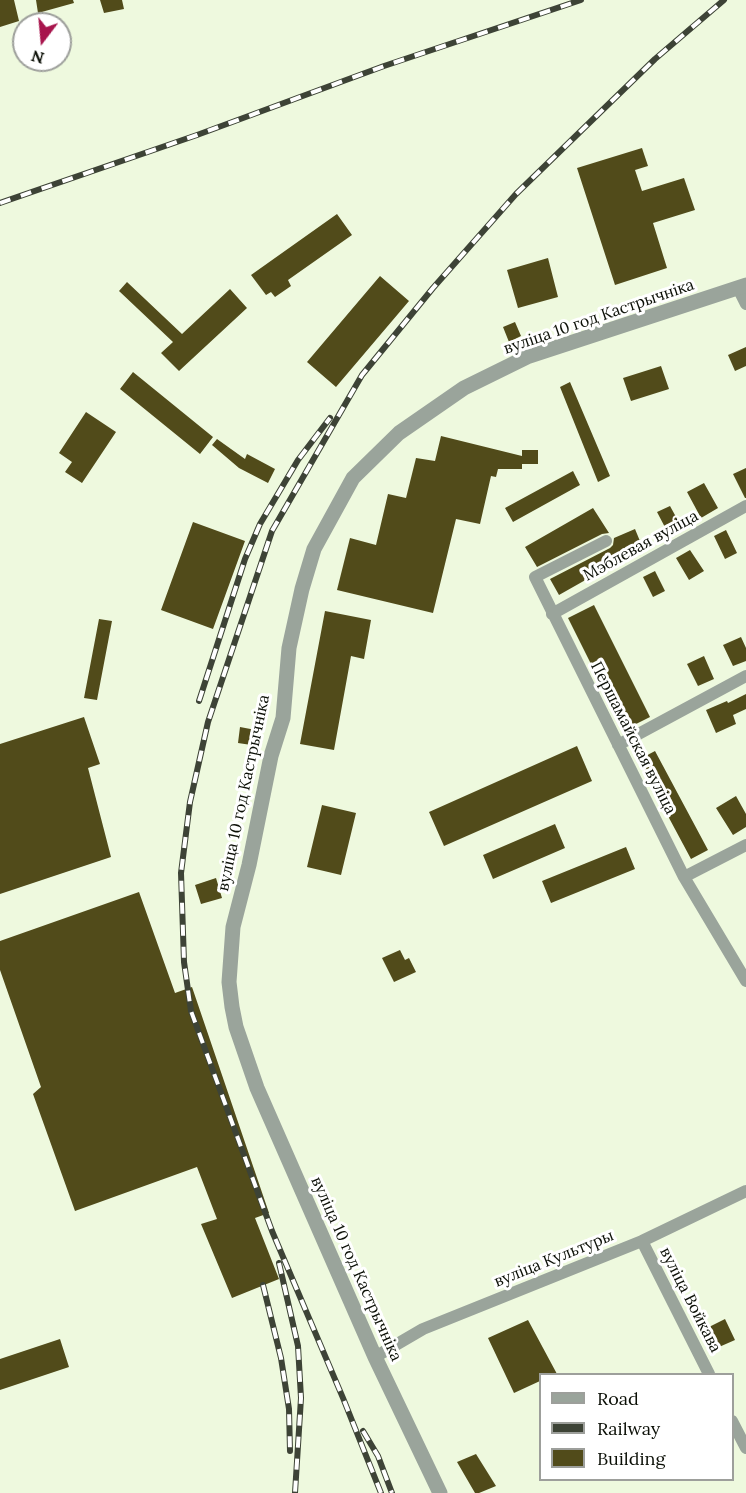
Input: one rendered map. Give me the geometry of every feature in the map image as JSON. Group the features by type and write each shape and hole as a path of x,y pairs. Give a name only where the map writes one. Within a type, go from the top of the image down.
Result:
{"street":[{"path":"742,286 746,304"},
{"name":"вуліца 10 год Кастрычніка","path":"440,1493 375,1357 257,1088 236,1028 229,982 233,927 249,865 271,756 283,718 289,648 302,589 314,549 353,478 399,433 464,388 527,357 742,286"},
{"name":"Мэблевая вуліца","path":"552,614 746,506"},
{"name":"Першамайская вуліца","path":"606,541 535,577 684,877 746,981"},
{"path":"618,745 746,676"},
{"path":"684,877 746,845"},
{"name":"вуліца Культуры","path":"375,1357 423,1329 642,1241 746,1191"},
{"name":"вуліца Войкава","path":"642,1241 708,1373"},
{"path":"734,1425 746,1448"}],"building":[{"path":"0,0 14,0 17,12 12,12 12,23 0,27"},
{"path":"36,0 73,0 74,3 42,12 38,12"},
{"path":"100,0 122,0 124,9 104,13"},
{"path":"642,148 648,166 635,170 642,191 684,178 695,210 653,223 667,268 615,285 577,168"},
{"path":"337,214 352,235 288,280 291,286 275,297 271,292 266,295 251,275"},
{"path":"548,258 558,297 518,308 507,270"},
{"path":"380,276 409,301 336,387 307,362"},
{"path":"127,282 182,334 230,289 247,308 179,371 161,353 173,342 119,291"},
{"path":"515,322 521,336 509,342 503,327"},
{"path":"746,347 746,366 735,371 728,355"},
{"path":"661,366 669,389 631,401 623,378"},
{"path":"133,372 213,437 200,454 120,389"},
{"path":"570,382 610,476 598,482 560,387"},
{"path":"86,412 116,432 82,483 65,472 72,462 59,453"},
{"path":"441,436 522,456 522,450 538,450 538,464 522,464 522,469 498,469 496,477 491,476 480,524 456,519 433,613 337,590 350,538 376,545 388,494 406,498 416,458 435,461"},
{"path":"217,439 245,459 247,454 275,469 268,483 239,468 212,445"},
{"path":"746,468 746,498 745,498 733,474"},
{"path":"573,471 580,485 513,522 505,508"},
{"path":"704,483 718,508 701,518 687,492"},
{"path":"670,506 681,526 668,533 657,512"},
{"path":"593,508 609,533 602,534 537,567 525,547"},
{"path":"193,522 245,541 213,629 161,610"},
{"path":"635,529 642,546 617,557 619,561 559,595 550,579 610,548 614,538"},
{"path":"726,530 737,553 725,559 714,536"},
{"path":"690,550 704,571 689,580 676,558"},
{"path":"655,571 665,591 653,597 643,577"},
{"path":"594,605 650,717 624,730 568,618"},
{"path":"325,611 371,620 364,659 351,656 334,750 300,744"},
{"path":"99,619 112,621 97,700 84,698"},
{"path":"741,637 746,648 746,661 733,666 723,645"},
{"path":"704,656 714,679 698,686 687,664"},
{"path":"746,694 746,709 733,715 736,724 716,733 706,710"},
{"path":"84,717 100,764 88,768 111,857 0,894 0,744"},
{"path":"240,727 261,731 258,746 238,743"},
{"path":"577,746 592,781 444,846 429,812"},
{"path":"655,751 708,850 691,859 638,760"},
{"path":"736,796 746,814 746,827 733,835 716,808"},
{"path":"322,805 356,813 341,875 307,867"},
{"path":"555,824 565,848 493,879 483,855"},
{"path":"626,847 635,869 551,903 542,881"},
{"path":"216,878 222,898 201,904 195,885"},
{"path":"139,892 175,993 192,987 269,1213 255,1218 279,1279 232,1298 201,1224 217,1219 197,1167 75,1211 33,1094 41,1087 0,970 0,941"},
{"path":"400,950 405,960 409,958 416,972 394,982 382,958"},
{"path":"725,1319 735,1340 719,1347 709,1327"},
{"path":"528,1320 556,1373 539,1373 539,1381 514,1393 488,1338"},
{"path":"60,1339 69,1367 0,1390 0,1359"},
{"path":"476,1454 496,1486 479,1493 475,1493 457,1462"}],"railway":[{"path":"0,203 197,135 384,66 581,0"},
{"path":"381,1493 272,1231 191,1011 184,962 181,873 190,802 208,722 272,531 362,375 433,288 516,194 655,59 724,0"},
{"path":"199,701 245,559 260,524 298,460 330,418"},
{"path":"279,1263 298,1346 301,1398 295,1493"},
{"path":"263,1285 281,1358 289,1409 290,1451"},
{"path":"363,1431 378,1456 392,1493"}]}
